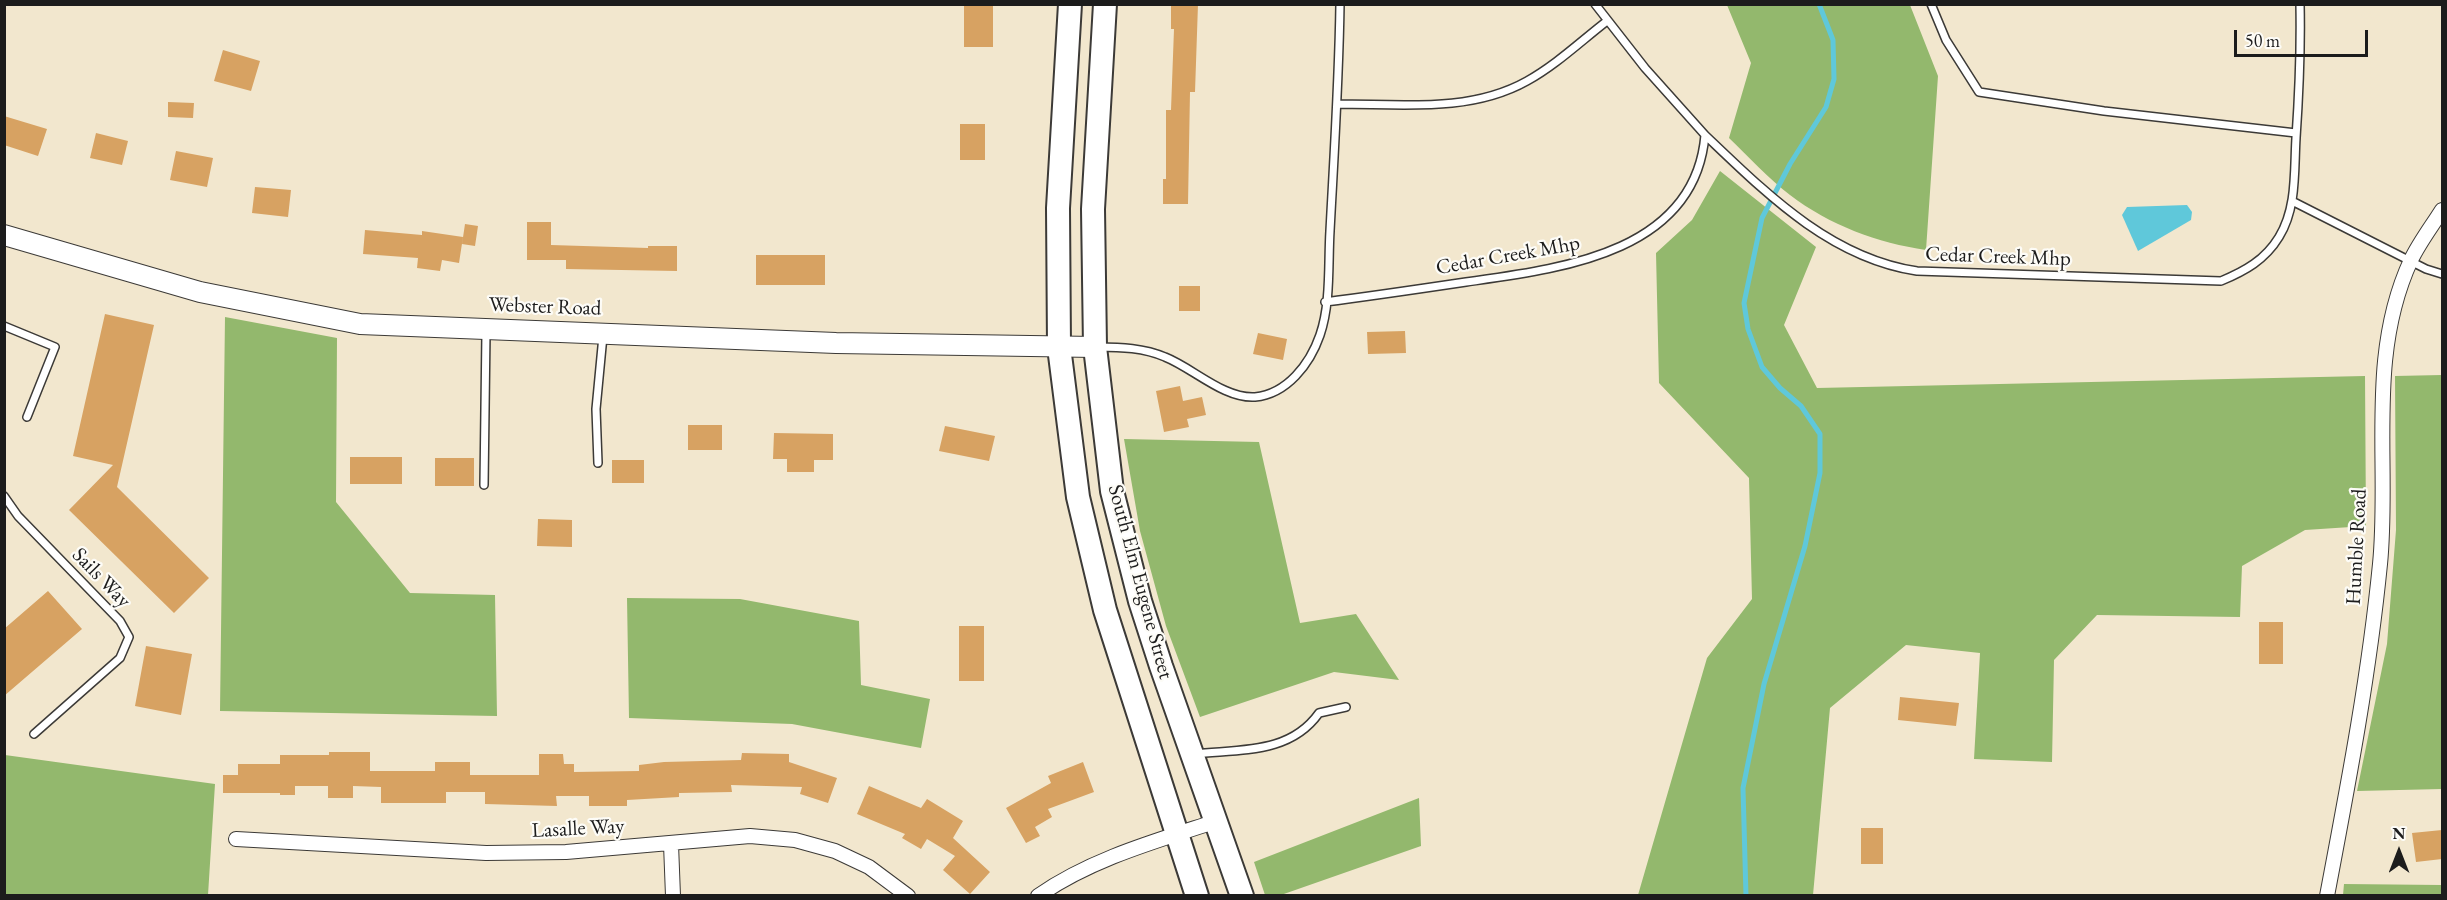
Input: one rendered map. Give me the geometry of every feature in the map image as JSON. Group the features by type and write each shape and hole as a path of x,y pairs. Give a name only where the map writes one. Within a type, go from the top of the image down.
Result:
{"main road":[{"name":"South Elm Eugene Street","path":"1070,4 1058,208 1059,348 1078,497 1105,610 1197,896"},
{"name":"South Elm Eugene Street","path":"1105,4 1093,209 1095,347 1115,502 1140,601 1242,896"}],"street":[{"name":"Humble Road","path":"2327,896 2372,642 2382,547 2380,400 2387,346 2411,260 2442,210"},
{"name":"Webster Road","path":"4,235 200,292 360,324 836,343 1095,347"},
{"path":"1038,896 1056,883 1120,854 1217,821"},
{"name":"Lasalle Way","path":"236,839 486,853 566,852 750,836 795,840 835,851 869,867 908,896"},
{"path":"671,844 673,896"}],"lane":[{"path":"1095,347 1121,347 1163,356 1192,369 1224,391 1242,396 1255,397 1280,389 1299,372 1320,336 1325,302 1338,105 1340,4"},
{"name":"Cedar Creek Mhp","path":"1595,4 1645,68 1705,135 1748,175 1816,231 1837,244 1870,259 1917,271 2221,280 2243,272 2268,251 2286,224 2292,201 2301,55 2300,4"},
{"path":"1930,4 1946,40 1979,92 2104,111 2296,133"},
{"path":"1338,105 1459,103 1490,97 1528,81 1607,21"},
{"name":"Cedar Creek Mhp","path":"1325,302 1552,270 1613,250 1646,231 1676,208 1698,170 1705,135"},
{"path":"2292,201 2442,274"},
{"path":"4,326 55,347 27,417"},
{"path":"484,485 486,329"},
{"path":"598,464 596,409 603,334"},
{"name":"Sails Way","path":"4,496 18,516 120,621 129,638 120,658 34,734"},
{"path":"1193,754 1255,749 1283,743 1309,727 1319,713 1346,707"}],"green space":[{"path":"1727,5 1910,5 1938,76 1926,250 1890,243 1855,231 1805,206 1782,189 1729,138 1751,63"},
{"path":"1720,171 1816,247 1784,325 1817,388 2365,376 2366,526 2305,530 2242,566 2240,617 2097,615 2054,660 2052,762 1974,759 1980,653 1906,645 1830,708 1813,895 1638,895 1707,658 1752,599 1749,478 1659,383 1656,253 1692,220"},
{"path":"225,317 337,338 336,502 410,593 495,595 497,716 220,711"},
{"path":"2442,375 2442,789 2357,791 2387,644 2396,530 2395,376"},
{"path":"1124,439 1259,442 1300,623 1356,614 1399,680 1334,672 1200,717 1166,626 1140,531"},
{"path":"627,598 740,599 859,621 861,685 930,699 921,748 792,724 629,718"},
{"path":"5,755 215,784 208,895 5,895"},
{"path":"1419,798 1421,846 1281,895 1265,895 1254,862"},
{"path":"2344,884 2441,885 2442,895 2343,895"}],"water":[{"path":"2187,205 2192,212 2191,220 2138,251 2122,215 2127,207"}],"building":[{"path":"964,4 993,4 993,47 964,47"},
{"path":"1171,4 1198,4 1195,92 1190,92 1188,204 1163,204 1163,179 1166,179 1166,110 1171,110 1174,29 1171,29"},
{"path":"223,50 260,61 251,91 214,81"},
{"path":"168,102 194,103 193,118 168,117"},
{"path":"4,116 47,129 38,156 4,145"},
{"path":"960,124 985,124 985,160 960,160"},
{"path":"96,133 128,141 122,165 90,158"},
{"path":"176,151 213,158 207,187 170,180"},
{"path":"255,187 291,190 288,217 252,213"},
{"path":"527,222 551,222 551,245 648,248 648,246 677,246 677,271 566,269 566,260 527,260"},
{"path":"465,224 478,226 475,246 462,244"},
{"path":"365,230 422,235 422,231 463,237 459,263 442,260 440,271 417,268 418,258 363,254"},
{"path":"756,255 825,255 825,285 756,285"},
{"path":"1179,286 1200,286 1200,311 1179,311"},
{"path":"105,314 154,325 117,487 209,578 174,613 69,510 113,465 73,456"},
{"path":"1405,331 1406,353 1368,354 1367,332"},
{"path":"1258,333 1287,339 1283,360 1253,354"},
{"path":"1180,386 1183,401 1202,397 1206,415 1187,419 1189,427 1164,432 1156,391"},
{"path":"688,425 722,425 722,450 688,450"},
{"path":"945,426 995,436 989,461 939,451"},
{"path":"774,433 833,434 833,460 814,460 814,472 787,472 787,459 773,459"},
{"path":"350,457 402,457 402,484 350,484"},
{"path":"435,458 474,458 474,486 435,486"},
{"path":"612,460 644,460 644,483 612,483"},
{"path":"538,519 572,520 572,547 537,546"},
{"path":"48,591 82,629 4,696 4,629"},
{"path":"2259,622 2283,622 2283,664 2259,664"},
{"path":"959,626 984,626 984,681 959,681"},
{"path":"146,646 192,654 181,715 135,706"},
{"path":"1900,697 1959,703 1956,726 1898,720"},
{"path":"329,752 370,752 370,771 435,771 435,762 470,762 470,775 539,775 539,754 563,754 564,764 574,764 574,772 639,771 639,765 664,762 741,760 742,753 789,754 789,762 837,778 828,803 800,794 802,787 731,785 732,792 679,793 679,797 627,800 627,806 589,806 589,796 556,796 557,806 485,804 485,792 446,792 446,803 381,803 381,787 353,786 353,798 328,798 328,786 295,786 295,795 223,793 223,775 238,775 238,764 280,764 280,755 329,755"},
{"path":"1083,762 1094,792 1048,809 1052,817 1035,827 1040,836 1026,843 1006,808 1051,783 1048,776"},
{"path":"869,786 921,808 927,799 963,821 953,838 990,872 970,894 943,870 955,856 927,839 921,849 902,838 905,834 857,814"},
{"path":"1861,828 1883,828 1883,864 1861,864"},
{"path":"2442,830 2442,859 2416,862 2412,833"}],"waterway":[{"path":"1746,896 1743,788 1764,684 1805,546 1820,473 1820,434 1801,406 1780,388 1762,367 1748,329 1744,303 1762,218 1790,164 1826,107 1834,79 1833,40 1819,4"}]}
